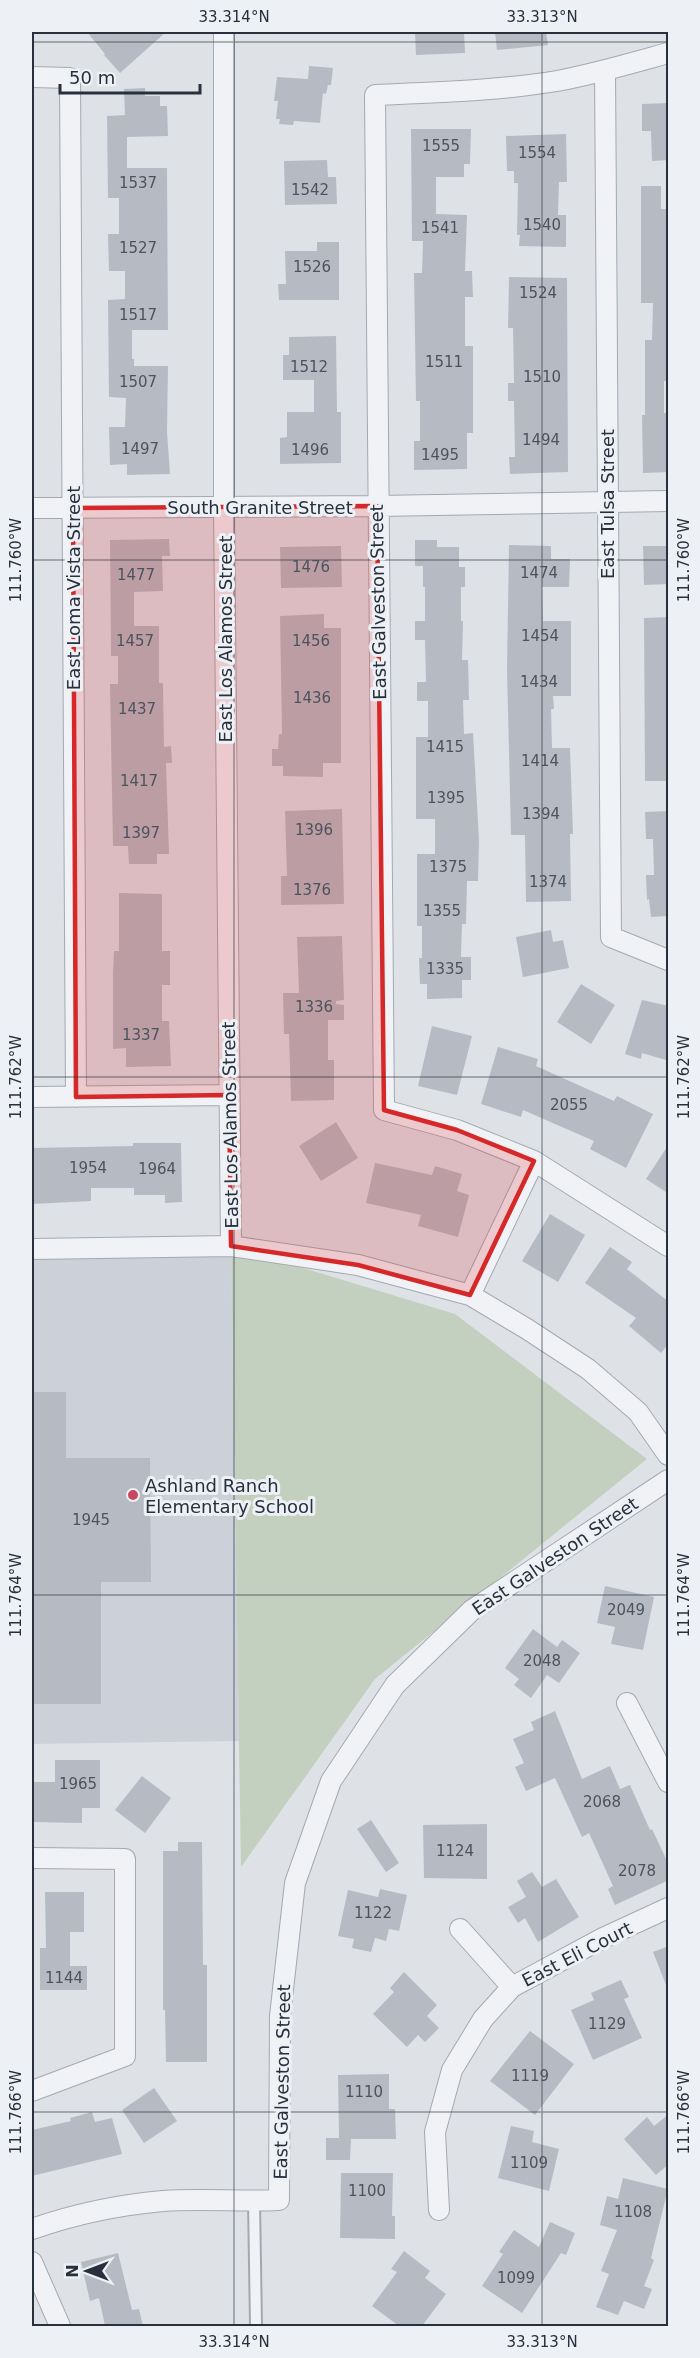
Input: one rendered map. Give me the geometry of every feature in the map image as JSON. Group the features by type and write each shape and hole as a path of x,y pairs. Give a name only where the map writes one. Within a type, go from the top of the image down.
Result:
{"street":[{"name":"East Los Alamos Street","path":"224,32 224,507 231,1246"},
{"path":"605,70 669,53"},
{"name":"East Galveston Street","path":"534,1161 456,1130 384,1110 375,95 544,82 605,70"},
{"name":"East Tulsa Street","path":"605,70 611,937 669,960"},
{"name":"East Loma Vista Street","path":"32,77 70,78 76,1097"},
{"name":"South Granite Street","path":"32,508 669,501"},
{"path":"32,1097 229,1095"},
{"path":"470,1295 534,1161 669,1246"},
{"path":"32,1249 231,1246 358,1265 470,1295 588,1369 638,1412 669,1455"},
{"name":"East Galveston Street","path":"254,2201 279,2199 280,2016 295,1883 331,1781 395,1685 472,1610 669,1480"},
{"path":"627,1703 669,1782"},
{"path":"32,1858 125,1859 125,2056 32,2091"},
{"name":"East Eli Court","path":"439,2210 435,2132 452,2070 483,2019 512,1987 603,1938 669,1908"},
{"path":"460,1929 512,1987"},
{"path":"32,2229 63,2218 107,2207 165,2200 254,2201"},
{"path":"32,2262 60,2326"}],"lane":[{"path":"254,2201 256,2326"}],"highlighted area":[{"path":"377,506 384,1110 457,1130 534,1161 470,1295 358,1265 231,1246 229,1095 76,1097 73,508"}],"shaded area":[{"name":"Ashland Ranch Elementary School","path":"231,1246 239,1741 32,1744 32,1249"}],"green space":[{"path":"231,1246 455,1314 647,1459 375,1679 241,1867"}],"building":[{"path":"87,32 166,32 120,73"},
{"path":"415,32 464,32 465,53 416,55"},
{"path":"495,32 546,32 548,45 497,50"},
{"path":"309,66 333,68 331,85 328,85 326,94 323,93 320,123 294,121 293,125 279,124 280,119 276,119 278,101 274,101 277,77 308,79"},
{"path":"145,88 145,96 160,96 160,106 167,106 168,136 127,137 127,168 167,168 168,330 132,330 132,359 134,359 134,366 168,366 167,432 170,474 127,475 127,464 110,465 109,427 125,427 126,398 109,397 108,300 125,299 125,271 109,271 108,234 119,234 119,198 108,198 107,116 125,115 124,89"},
{"path":"669,103 669,160 652,161 651,131 642,131 642,104"},
{"path":"411,129 471,129 470,164 464,164 464,177 436,177 436,214 467,215 465,271 472,271 473,297 465,297 465,346 473,346 473,433 467,433 467,469 414,470 414,441 420,441 420,401 416,401 414,273 422,273 423,241 412,241"},
{"path":"566,134 567,182 559,182 558,215 566,215 566,247 519,246 520,235 517,235 518,183 514,183 514,171 507,171 506,136"},
{"path":"327,160 328,177 336,177 337,204 285,205 284,161"},
{"path":"641,186 661,186 661,209 669,209 669,381 664,381 664,413 669,413 669,472 643,473 642,415 645,415 645,340 652,340 653,303 641,303"},
{"path":"317,242 339,242 339,300 279,300 278,284 286,284 285,251 317,251"},
{"path":"509,277 567,278 568,472 510,474 509,457 515,457 514,401 508,401 508,383 514,383 513,328 508,328"},
{"path":"336,336 337,412 341,412 341,463 280,464 280,438 287,437 287,412 314,412 314,380 283,380 283,355 289,355 289,337"},
{"path":"169,539 170,556 162,556 163,591 134,592 134,626 159,626 159,683 163,683 164,747 171,746 172,763 166,763 169,854 157,854 157,864 129,864 128,846 113,846 110,684 118,684 118,656 111,656 110,540"},
{"path":"415,540 437,540 437,547 459,547 459,567 465,567 465,587 461,587 462,660 468,660 469,700 463,700 464,734 473,733 479,840 478,881 467,881 466,924 462,924 461,957 471,957 471,980 462,980 462,998 427,999 427,984 420,984 419,958 422,958 422,926 417,926 417,854 435,854 435,819 416,819 416,737 428,737 428,701 417,701 417,682 426,682 425,640 415,640 415,621 425,621 425,587 423,587 423,566 415,566"},
{"path":"509,545 551,546 551,559 570,559 569,587 542,587 543,621 571,621 571,696 553,696 554,709 551,709 552,748 570,748 573,834 570,834 571,901 526,902 525,835 511,835 507,669"},
{"path":"341,546 342,587 281,588 280,547"},
{"path":"643,546 669,546 669,584 644,585"},
{"path":"324,614 324,628 341,628 341,763 323,763 323,777 283,776 283,766 272,766 272,749 278,749 279,734 282,734 280,616"},
{"path":"669,617 669,781 645,781 644,618"},
{"path":"342,809 344,904 281,905 281,876 287,876 285,811"},
{"path":"669,811 669,916 651,917 649,899 647,900 646,875 654,875 653,839 646,839 645,812"},
{"path":"119,893 162,894 162,951 170,951 170,985 162,985 162,1021 169,1021 171,1066 126,1067 126,1048 113,1049 113,973 114,951 119,951"},
{"path":"551,930 553,942 563,940 569,968 523,977 516,937"},
{"path":"342,936 344,1000 336,1001 336,1004 344,1005 344,1020 328,1020 328,1060 334,1060 334,1100 291,1101 289,1034 284,1034 283,993 299,993 297,937"},
{"path":"581,984 615,1005 591,1044 557,1022"},
{"path":"642,1000 669,1006 669,1051 666,1060 642,1053 641,1059 625,1054"},
{"path":"432,1026 472,1036 457,1095 418,1086"},
{"path":"498,1047 538,1059 536,1066 614,1101 617,1096 653,1114 626,1168 590,1149 594,1141 523,1110 521,1117 481,1104"},
{"path":"336,1122 358,1158 321,1181 299,1146"},
{"path":"133,1143 181,1143 182,1202 165,1203 165,1195 134,1195 134,1188 91,1188 91,1201 32,1204 32,1148 133,1146"},
{"path":"669,1144 669,1194 646,1179"},
{"path":"375,1163 432,1175 435,1166 462,1174 457,1191 469,1195 458,1237 418,1226 421,1215 366,1203"},
{"path":"550,1214 585,1235 558,1282 522,1261"},
{"path":"610,1247 632,1262 627,1269 669,1302 669,1343 661,1353 629,1326 636,1318 585,1283"},
{"path":"32,1392 66,1392 66,1458 150,1458 151,1582 101,1582 101,1704 32,1704"},
{"path":"605,1586 654,1597 643,1650 611,1644 615,1627 597,1623"},
{"path":"533,1629 557,1647 562,1640 580,1653 559,1683 547,1675 531,1698 514,1685 519,1679 505,1668"},
{"path":"555,1711 582,1779 610,1766 620,1789 630,1785 669,1865 669,1880 615,1905 608,1889 613,1886 589,1833 582,1837 555,1778 526,1791 515,1767 524,1763 513,1739 534,1730 531,1722"},
{"path":"55,1760 100,1760 100,1808 82,1808 82,1823 32,1822 32,1782 55,1782"},
{"path":"142,1776 171,1798 145,1833 115,1810"},
{"path":"371,1820 399,1863 386,1872 357,1829"},
{"path":"487,1824 487,1879 424,1878 423,1825"},
{"path":"178,1842 202,1842 203,1965 207,1965 207,2062 166,2062 165,2010 163,2010 163,1851 178,1851"},
{"path":"532,1872 542,1887 556,1879 579,1917 538,1942 525,1918 518,1923 508,1907 526,1897 517,1881"},
{"path":"380,1889 407,1895 399,1931 389,1929 386,1941 375,1938 371,1952 352,1948 354,1939 338,1936 348,1890 378,1897"},
{"path":"45,1892 84,1892 84,1932 70,1932 70,1966 87,1966 87,1990 40,1990 40,1948 46,1948"},
{"path":"669,1946 669,1990 668,1990 653,1952"},
{"path":"404,1972 437,2005 427,2016 439,2028 425,2042 418,2035 407,2047 373,2014 394,1992 390,1988"},
{"path":"621,1980 629,1997 624,1999 642,2038 593,2060 571,2010 594,2000 591,1993"},
{"path":"530,2031 574,2064 535,2115 490,2081"},
{"path":"389,2074 389,2109 395,2109 396,2139 351,2139 350,2160 326,2160 326,2138 339,2138 338,2075"},
{"path":"154,2088 177,2121 144,2143 122,2110"},
{"path":"92,2112 95,2122 112,2118 122,2154 32,2176 32,2130 71,2121 70,2118"},
{"path":"669,2114 669,2164 656,2175 624,2139 647,2117 654,2126"},
{"path":"511,2126 534,2131 532,2142 559,2149 549,2191 498,2178"},
{"path":"341,2173 393,2173 392,2216 395,2216 395,2239 340,2238"},
{"path":"623,2178 668,2189 651,2258 654,2260 644,2286 652,2289 644,2309 624,2301 618,2315 596,2307 609,2274 601,2271 617,2230 600,2225 607,2196 618,2199"},
{"path":"550,2222 575,2233 566,2255 561,2253 522,2313 482,2286 503,2254 499,2252 514,2230 539,2247"},
{"path":"404,2251 430,2271 425,2278 446,2294 422,2326 399,2326 372,2306 397,2272 391,2269"},
{"path":"118,2253 132,2310 139,2309 143,2326 105,2326 99,2298 90,2301 81,2262"}],"place":[{"name":"Ashland Ranch Elementary School","path":"133,1495"}]}
